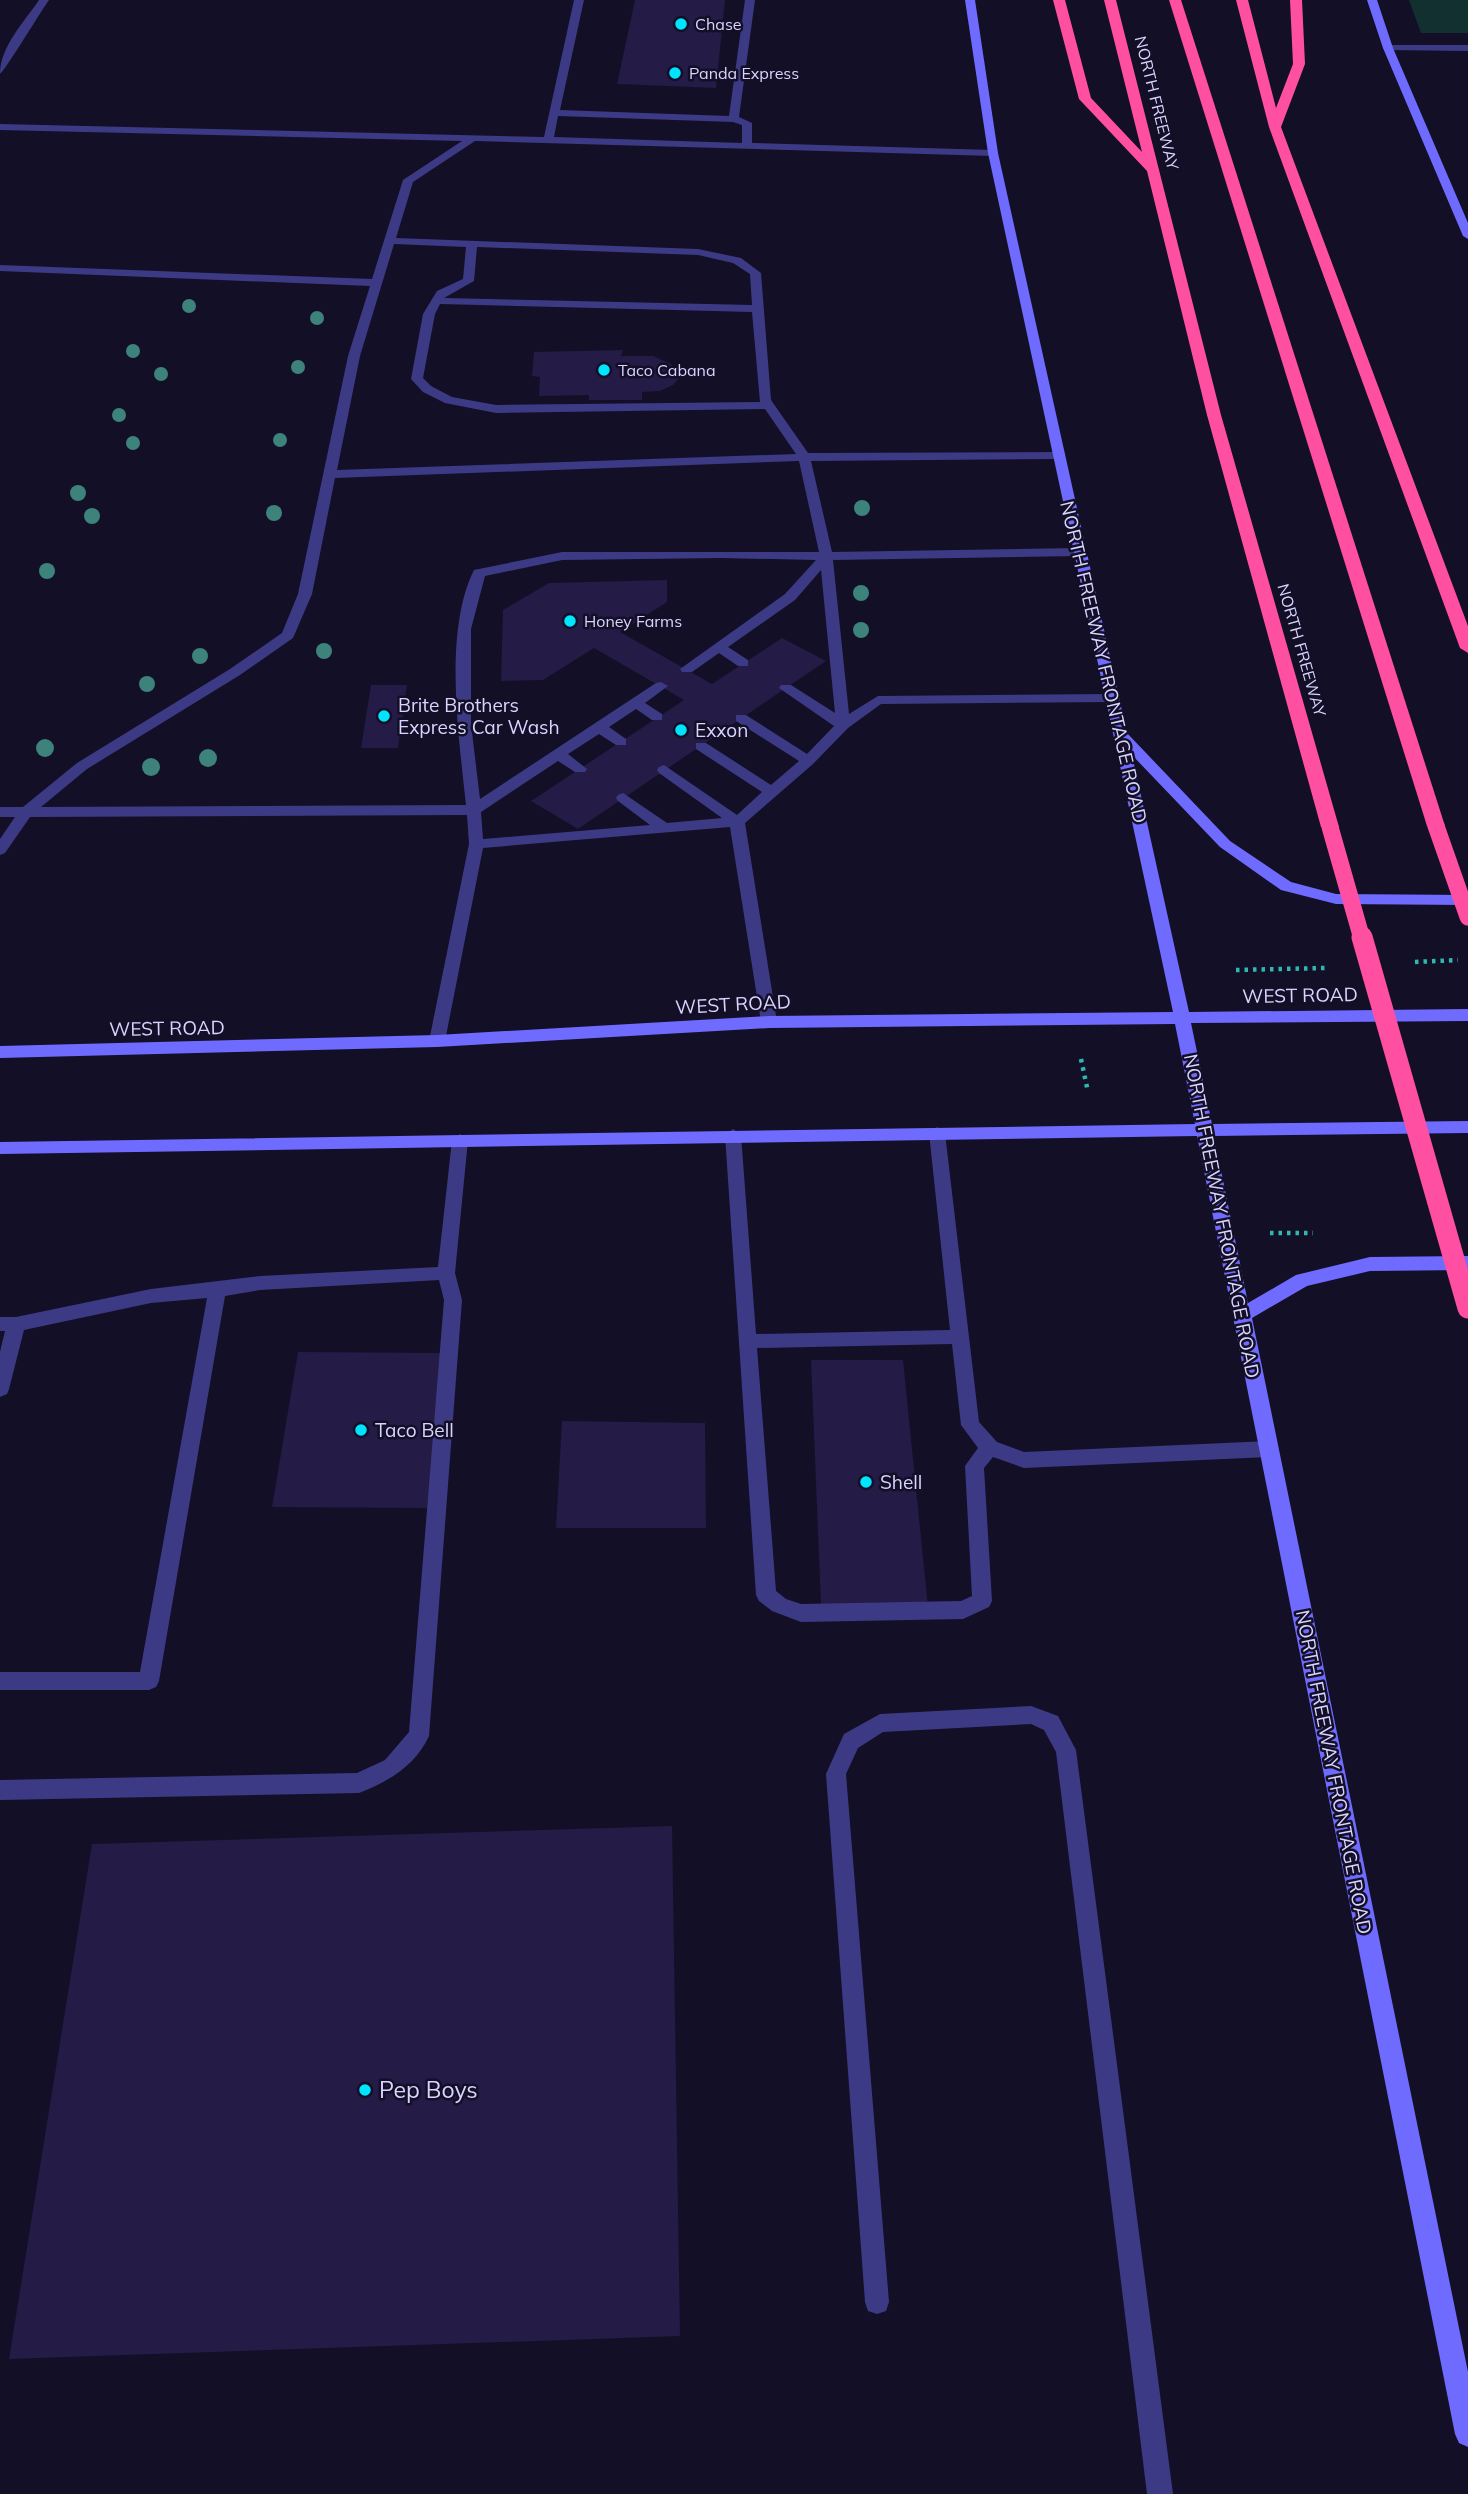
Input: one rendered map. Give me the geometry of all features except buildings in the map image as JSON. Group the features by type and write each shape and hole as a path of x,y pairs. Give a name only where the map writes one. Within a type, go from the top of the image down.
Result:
{"highway":[{"path":"1059,0 1085,99 1152,169"},
{"name":"NORTH FREEWAY","path":"1110,0 1214,415 1468,1308"},
{"path":"1175,0 1436,826 1468,917"},
{"path":"1242,0 1275,127 1468,648"},
{"path":"1275,127 1300,64 1296,0"}],"main road":[{"name":"NORTH FREEWAY FRONTAGE ROAD","path":"970,0 992,153 1182,1018 1468,2434"},
{"path":"1372,0 1388,48 1468,236"},
{"path":"1120,734 1225,844 1286,886 1336,899 1468,900"},
{"name":"WEST ROAD","path":"0,1052 438,1041 769,1022 1468,1015"},
{"path":"0,1148 733,1135 1468,1127"},
{"path":"1242,1315 1302,1280 1370,1264 1468,1263"}],"lane":[{"path":"0,71 13,44 44,0"},
{"path":"548,140 579,0"},
{"path":"734,119 750,0"},
{"path":"1388,48 1468,48"},
{"path":"554,113 734,119 747,123 747,147"},
{"path":"718,146 722,124 734,119"},
{"path":"0,127 992,153"},
{"path":"0,850 26,812 82,766 235,672 288,635 305,594 354,356 408,180 472,138"},
{"path":"390,241 698,252 737,260 755,273 765,401 804,457 826,556 843,725"},
{"path":"472,244 468,281 441,293 429,314 417,379 427,389 449,401 496,408 769,405"},
{"path":"0,268 377,284"},
{"path":"436,301 758,309"},
{"path":"330,474 804,457 1058,455"},
{"path":"438,1041 476,844 464,724 464,629 479,573 562,556 1079,552"},
{"path":"687,669 790,597 826,556"},
{"path":"719,647 743,663"},
{"path":"0,812 474,810 661,686"},
{"path":"786,688 843,725"},
{"path":"476,844 737,822 808,761 843,725 878,700 1112,698"},
{"path":"636,703 657,717"},
{"path":"741,718 808,761"},
{"path":"600,728 621,742"},
{"path":"701,746 772,792"},
{"path":"557,754 580,769"},
{"path":"664,771 737,822 769,1022"},
{"path":"623,798 663,827"},
{"path":"937,1133 970,1425 990,1448 1024,1460 1269,1449"},
{"path":"733,1135 766,1595 779,1605 801,1613 963,1610 982,1601 974,1466 990,1448"},
{"path":"0,1790 359,1783 391,1767 419,1736 453,1300 446,1273 460,1140"},
{"path":"0,1389 8,1324 151,1296 260,1283 446,1273"},
{"path":"0,1681 149,1681 217,1290"},
{"path":"748,1341 960,1337"},
{"path":"877,2302 836,1774 851,1741 880,1723 1031,1715 1051,1723 1066,1751 1160,2494"}],"path":[{"path":"1080,1055 1089,1100"}],"green space":[{"path":"1409,0 1468,0 1468,33 1421,33"}],"place":[{"name":"Chase","path":"681,24"},
{"name":"Panda Express","path":"675,73"},
{"name":"Taco Cabana","path":"604,370"},
{"name":"Honey Farms","path":"570,621"},
{"name":"Brite Brothers Express Car Wash","path":"384,716"},
{"name":"Exxon","path":"681,730"},
{"name":"Taco Bell","path":"361,1430"},
{"name":"Shell","path":"866,1482"},
{"name":"Pep Boys","path":"365,2090"}]}
